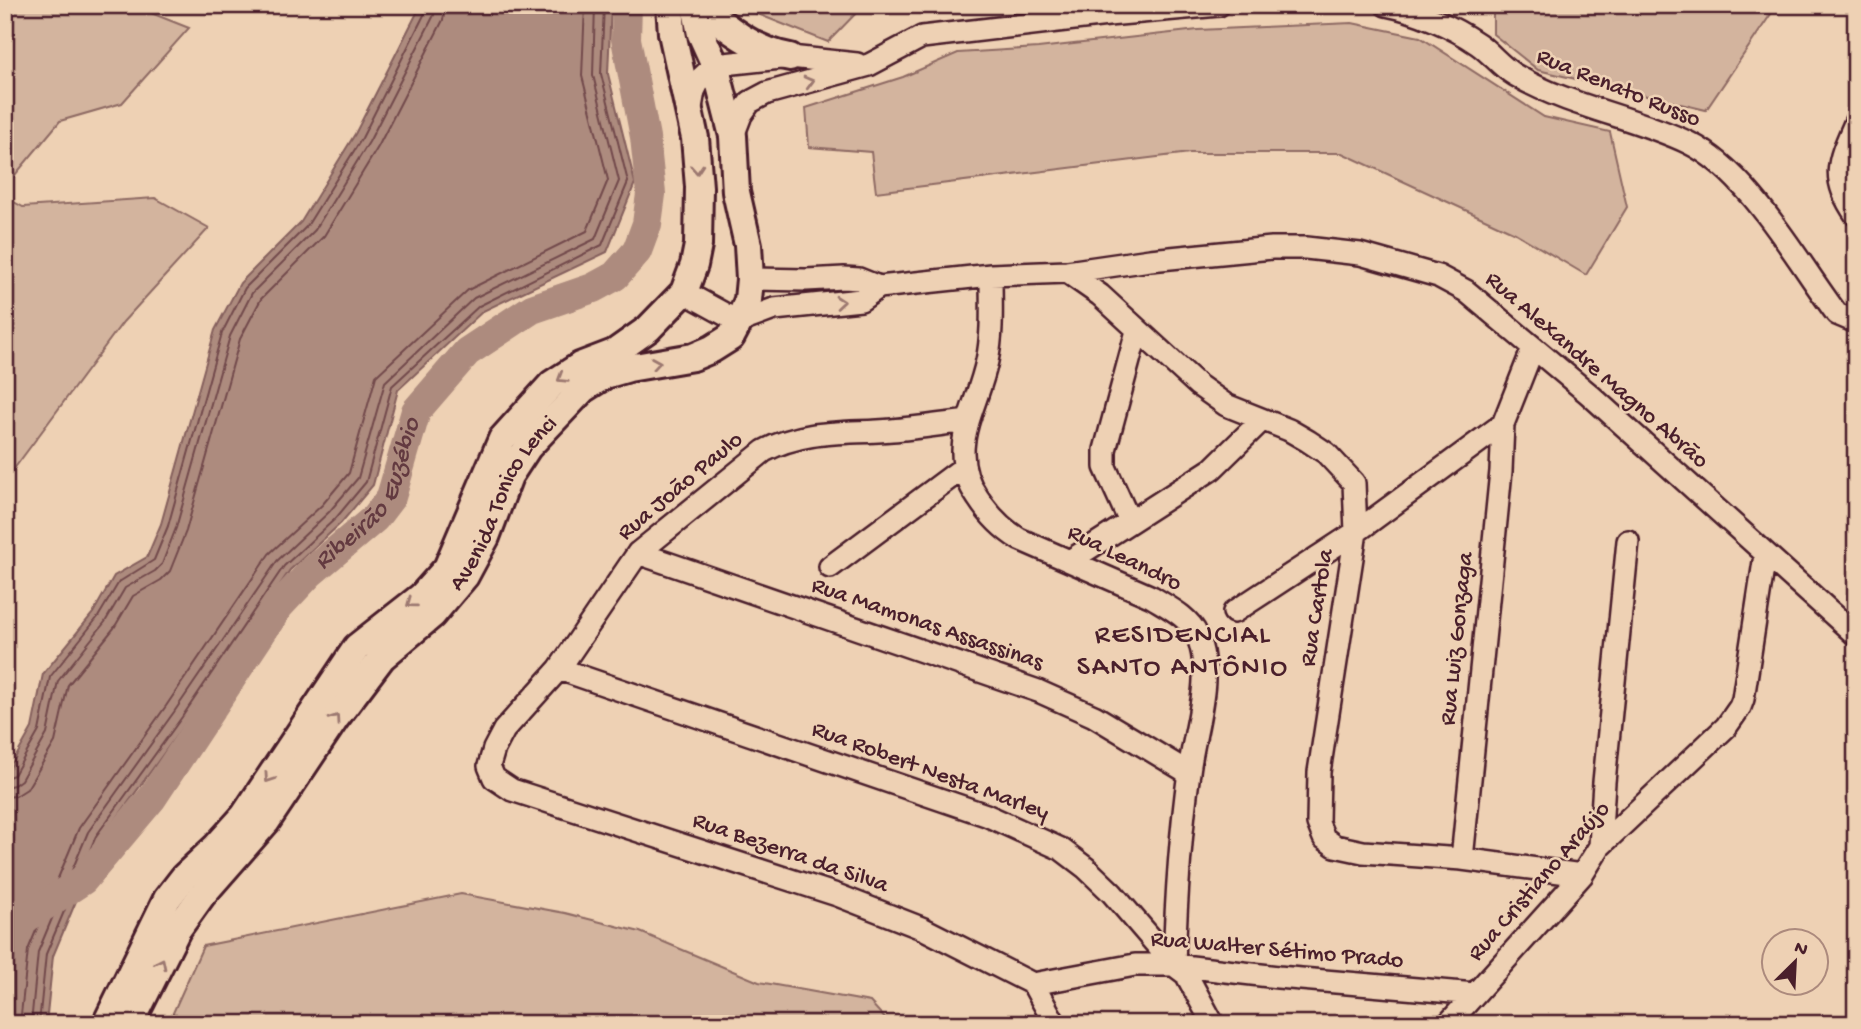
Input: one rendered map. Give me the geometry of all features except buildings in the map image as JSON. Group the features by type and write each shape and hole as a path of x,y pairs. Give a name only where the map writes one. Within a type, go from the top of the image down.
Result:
{"main road":[{"name":"Avenida Tonico Lenci","path":"106,1024 167,899 184,877 244,816 357,647 422,596 447,568 466,526 482,480 502,439 552,384 580,366 614,353 648,329 684,292 698,245 699,187 692,128 672,33 670,5"},
{"name":"Avenida Tonico Lenci","path":"130,1024 177,930 202,895 267,822 335,719 382,657 432,615 465,576 486,537 509,476 528,447 583,389 605,375 693,357 731,337 748,300 748,245 736,192 733,136 715,65 701,34 697,5"},
{"path":"697,5 757,46 790,57"},
{"path":"692,128 701,110 711,108 715,112 736,192"}],"street":[{"path":"733,136 741,115 750,102 767,93 869,65 922,37 1219,5"},
{"name":"Rua Renato Russo","path":"1385,5 1401,8 1436,22 1479,44 1512,74 1546,91 1649,126 1691,144 1727,170 1765,213 1837,314 1856,322"},
{"path":"692,128 694,91 700,79 715,65 790,57 869,65"},
{"path":"1856,121 1841,155 1839,172 1840,190 1856,215"},
{"name":"Rua Alexandre Magno Abrão","path":"879,287 991,275 1067,272 1150,260 1272,248 1306,248 1360,254 1438,276 1466,291 1589,394 1856,635"},
{"name":"Rua Cartola","path":"1067,272 1100,295 1198,385 1226,405 1289,430 1308,441 1326,453 1354,482 1356,532 1319,772 1318,822 1324,838 1335,846 1350,850 1462,859 1582,875"},
{"path":"830,567 963,468 962,456 968,421 989,350 991,275"},
{"path":"750,279 852,279 879,287"},
{"path":"806,280 812,305"},
{"path":"684,292 739,322 774,309 861,300 879,287"},
{"path":"1130,522 1104,461 1137,331"},
{"path":"1234,612 1356,532 1503,424 1533,348"},
{"path":"1070,561 1212,469 1262,420"},
{"name":"Rua João Paulo","path":"489,766 504,730 559,669 638,553 764,451 785,440 813,434 892,430 968,421"},
{"name":"Rua Luiz Gonzaga","path":"1462,859 1501,471 1503,424"},
{"name":"Rua Leandro","path":"963,468 971,489 1002,528 1019,539 1152,597 1173,610 1197,634 1204,685 1189,773 1177,892 1174,965"},
{"path":"1600,846 1628,541"},
{"name":"Rua Mamonas Assassinas","path":"638,553 1038,691 1094,716 1189,773"},
{"name":"Rua Cristiano Araújo","path":"1448,1024 1582,875 1600,846 1717,736 1740,707 1765,555"},
{"name":"Rua Robert Nesta Marley","path":"559,669 986,815 1061,849 1112,893 1174,965 1186,974 1213,1024"},
{"name":"Rua Bezerra da Silva","path":"489,766 494,778 512,790 837,895 924,929 1033,984"},
{"name":"Rua Walter Sétimo Prado","path":"1033,984 1135,965 1174,965 1475,994"},
{"path":"1033,984 1055,1024"}],"shaded area":[{"path":"5,5 131,5 189,28 122,103 60,121 5,187"},
{"path":"735,5 864,5 828,42"},
{"path":"1493,5 1777,5 1706,110 1538,70 1493,34"},
{"path":"1352,23 1420,37 1544,117 1610,132 1627,207 1586,275 1515,233 1342,153 1190,153 876,192 871,152 809,147 806,108 903,77 958,53 1038,48 1198,30"},
{"path":"5,197 23,207 155,198 209,228 123,322 5,481"},
{"path":"461,894 565,913 640,932 759,982 870,1002 890,1024 168,1024 203,946"}],"water":[{"path":"421,5 611,5 608,74 635,183 607,252 483,311 398,390 373,485 341,523 290,570 102,839 53,956 46,1024 5,1024 5,776 32,728 43,674 93,613 114,576 147,557 161,524 215,330 240,283 301,222 355,134"}],"waterway":[{"name":"Ribeirão Euzébio","path":"5,942 15,925 83,880 152,798 279,606 310,573 375,518 391,497 416,411 467,352 532,309 593,288 615,276 637,251 647,224 651,194 645,137 626,39 627,5"}],"district":[{"name":"RESIDENCIAL SANTO ANTÔNIO","path":"1183,652"}]}
